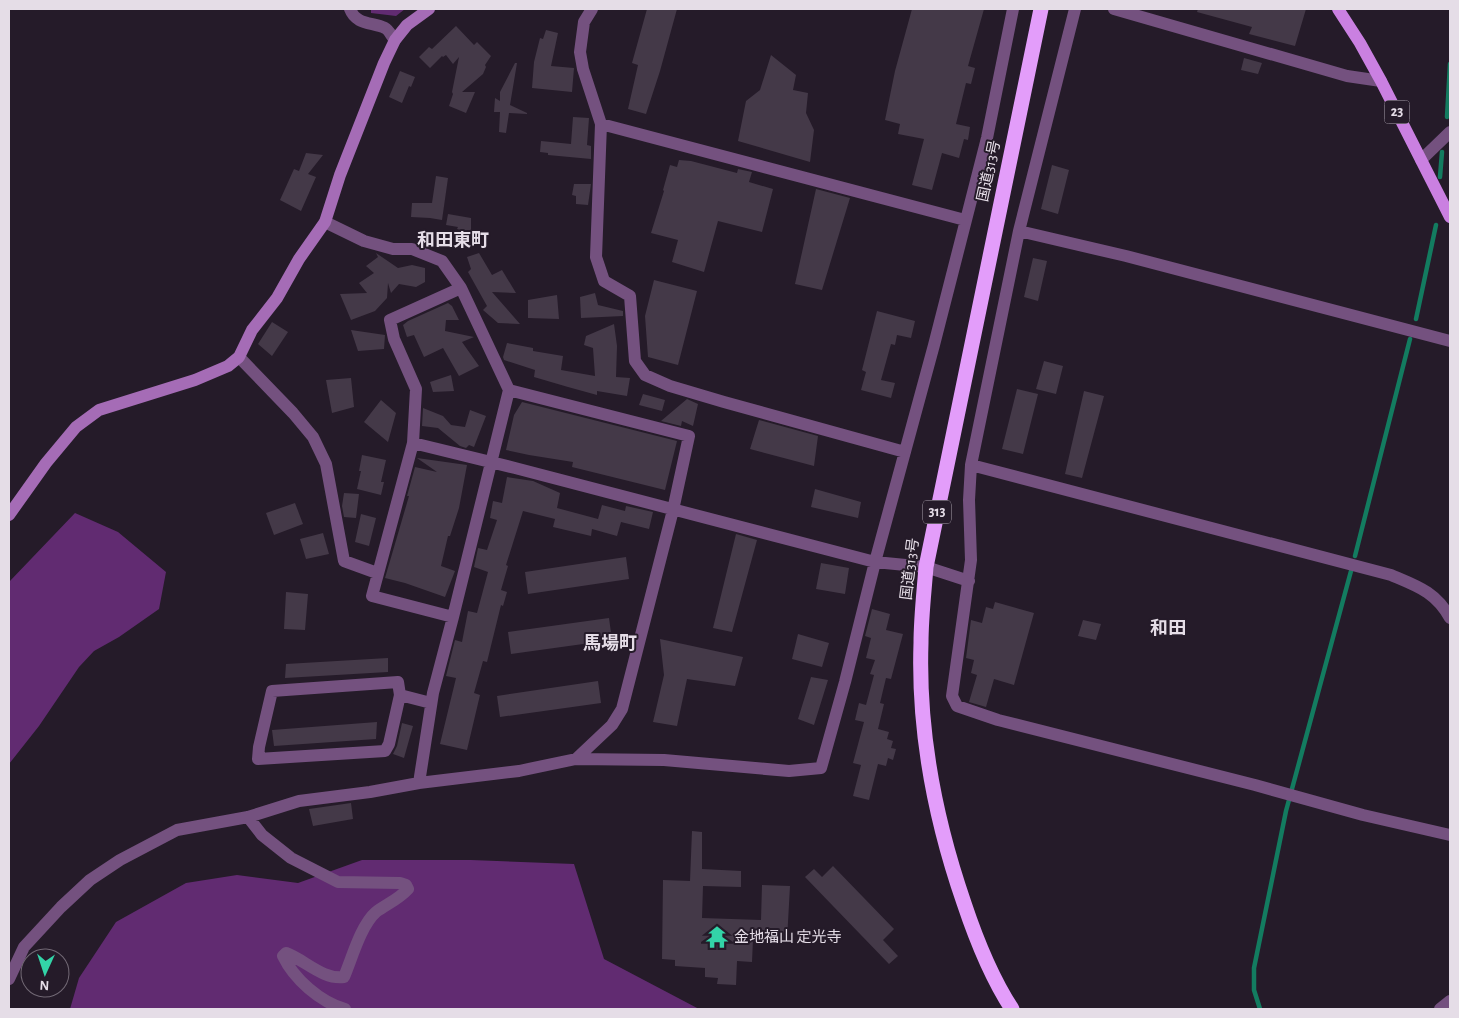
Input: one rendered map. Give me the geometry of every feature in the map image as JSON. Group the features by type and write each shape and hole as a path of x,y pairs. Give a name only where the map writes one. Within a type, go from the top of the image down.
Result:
{"highway":[{"name":"国道313号","path":"1012,1009 1003,996 972,927 947,851 929,772 922,701 921,653 926,567 1041,9"}],"main road":[{"name":"23","path":"1338,9 1381,81 1450,217"}],"street":[{"path":"350,9 355,17 364,23 386,28 395,40"},
{"path":"9,515 46,463 76,427 99,410 195,380 228,366 239,357 252,330 278,298 299,259 325,222 340,175 384,63 395,40 407,25 430,9"},
{"path":"592,9 584,22 580,52 583,69 601,124 596,257 604,281 630,296 636,361 645,375 670,386 724,402 905,452"},
{"path":"9,979 24,947 90,880 120,860 177,830 248,817 299,801 510,772 576,759 664,760 789,771 821,768 987,138 1013,9"},
{"path":"1074,9 1019,231 971,465 969,500 971,560 952,696 957,706 998,720 1363,815 1450,835"},
{"path":"1114,9 1347,76 1381,81"},
{"path":"601,124 965,220"},
{"path":"1421,160 1450,132"},
{"path":"325,222 364,241 393,248 412,248 442,261 461,288 496,366 509,390 431,703 419,783"},
{"path":"1019,231 1126,256 1450,341"},
{"path":"453,617 372,596 413,443 416,388 394,339 390,320 461,288"},
{"path":"239,357 293,413 313,437 326,464 344,561 377,573"},
{"path":"509,390 689,436 673,510 622,709 612,725 576,759"},
{"path":"413,443 875,562 926,567 969,581"},
{"path":"971,465 1391,575 1426,590 1445,608 1450,618"},
{"path":"398,682 400,696 389,744 385,751 258,758 272,691 398,682"},
{"path":"400,696 431,703"},
{"path":"248,817 262,835 290,858 338,882 400,883 406,885 408,889 402,896 376,913 368,921 344,977 338,978 326,974 286,953 282,956 289,969 318,995 335,1006 345,1009"},
{"path":"1440,1009 1450,1001"}],"shaded area":[{"path":"371,9 405,9 396,16 371,13"},
{"path":"75,513 118,532 166,572 159,609 119,637 94,651 79,667 39,726 9,764 9,582"},
{"path":"362,860 471,860 574,864 604,959 699,1009 70,1009 79,978 116,922 186,883 237,875 298,883"}],"building":[{"path":"647,9 677,9 646,114 628,109 638,65 632,63"},
{"path":"912,9 984,9 968,66 975,68 971,84 966,83 956,124 970,127 968,140 964,139 959,158 942,153 932,190 912,185 924,139 898,134 900,124 885,120 895,71"},
{"path":"1198,9 1306,9 1295,46 1249,34 1252,27 1197,12"},
{"path":"456,26 474,45 477,42 491,56 485,65 483,74 462,92 475,92 466,113 449,106 453,94 459,57 453,64 446,55 442,56 430,68 419,57 429,47 432,49"},
{"path":"546,30 558,33 551,66 574,68 572,92 532,88 534,62 540,38 543,39"},
{"path":"771,55 796,75 793,90 808,93 806,113 814,130 810,162 738,141 746,101 760,90"},
{"path":"1244,58 1262,63 1258,74 1241,70"},
{"path":"515,63 517,63 510,105 527,114 509,113 506,133 499,132 500,112 494,112 495,98 500,101 500,92"},
{"path":"400,71 415,77 402,103 389,97"},
{"path":"573,117 589,118 587,145 591,146 591,159 548,155 548,153 540,152 541,141 571,144"},
{"path":"306,153 323,155 308,174 316,177 301,211 280,200 294,169 299,171"},
{"path":"679,160 691,161 737,173 738,169 752,172 749,182 773,189 762,232 718,221 704,272 672,262 678,240 651,233 670,165 677,167"},
{"path":"1052,165 1069,170 1058,214 1041,209"},
{"path":"436,176 448,178 442,220 411,217 412,203 432,203"},
{"path":"574,184 591,184 588,205 576,204 576,196 572,195"},
{"path":"816,189 850,198 822,290 795,284"},
{"path":"448,214 471,218 471,233 457,229 458,227 446,225"},
{"path":"376,253 398,268 412,265 425,268 425,282 416,287 399,284 391,293 388,283 387,298 375,311 351,320 340,294 367,293 359,283 374,273 366,266 378,257"},
{"path":"479,253 492,275 502,270 516,293 492,292 520,324 498,323 483,310 487,306 468,272 471,269 467,257"},
{"path":"1033,258 1047,261 1038,301 1024,297"},
{"path":"654,280 697,291 678,365 648,357 645,316"},
{"path":"595,293 598,305 623,311 623,316 581,318 580,297"},
{"path":"557,295 559,319 528,318 528,300"},
{"path":"448,303 452,306 459,320 446,320 445,331 474,337 462,342 479,366 459,376 443,348 424,357 414,335 407,337 403,325"},
{"path":"877,311 915,321 911,338 897,335 895,345 891,344 881,380 895,383 891,398 861,390 866,372 862,370"},
{"path":"272,322 288,332 272,356 258,344"},
{"path":"614,324 617,346 616,377 630,378 627,396 597,391 597,395 534,377 535,370 504,360 503,357 507,343 533,348 533,351 563,356 561,370 595,376 593,348 584,345 586,336"},
{"path":"351,330 385,335 384,349 358,351"},
{"path":"1044,361 1063,366 1056,394 1036,389"},
{"path":"451,375 454,391 433,392 430,382"},
{"path":"351,378 354,407 332,413 326,380"},
{"path":"1017,389 1038,394 1023,454 1002,449"},
{"path":"1084,391 1104,396 1082,478 1065,474"},
{"path":"643,394 665,400 662,411 639,405"},
{"path":"687,399 698,404 693,426 682,421 681,426 661,421"},
{"path":"381,400 396,413 388,442 364,422"},
{"path":"522,402 677,441 665,490 572,467 573,462 506,450 514,415"},
{"path":"423,408 443,416 451,425 465,427 470,410 486,416 474,447 469,445 466,448 460,446 438,428 422,426"},
{"path":"759,420 818,436 814,466 750,449"},
{"path":"362,455 386,460 381,482 384,482 381,495 357,489"},
{"path":"417,458 467,465 459,508 450,536 448,536 441,566 455,571 445,597 385,578 409,496 407,496 415,467 437,472"},
{"path":"507,477 533,481 560,493 557,508 598,519 602,505 625,511 626,506 653,512 649,529 621,522 617,536 592,529 591,536 553,527 555,519 523,511 506,565 508,566 501,590 507,592 503,606 501,605 487,662 483,661 474,693 480,695 467,750 440,744 456,678 446,676 455,640 462,642 468,611 477,613 488,572 474,567 478,548 487,550 497,520 490,518 493,501 502,503"},
{"path":"815,489 861,502 858,518 811,507"},
{"path":"344,493 359,494 356,518 344,517 342,506"},
{"path":"295,503 303,524 274,535 266,513"},
{"path":"361,514 376,518 369,546 355,542"},
{"path":"323,533 329,554 306,559 300,539"},
{"path":"736,534 757,540 732,632 713,628"},
{"path":"626,557 629,579 528,594 525,572"},
{"path":"821,563 849,568 845,594 816,589"},
{"path":"286,592 308,594 305,630 284,629"},
{"path":"995,602 1034,613 1014,685 994,679 986,707 969,702 977,675 971,673 974,660 966,658 971,620 982,623 986,607 993,609"},
{"path":"872,609 890,614 886,630 903,634 891,679 886,678 880,703 884,704 878,729 889,732 887,739 893,741 891,748 896,749 893,760 888,758 886,766 878,764 869,800 853,796 861,765 853,763 864,722 855,720 859,703 866,705 874,675 870,674 875,660 866,658 871,638 865,636"},
{"path":"609,618 612,640 511,654 508,632"},
{"path":"1083,620 1101,624 1096,640 1078,636"},
{"path":"798,634 829,643 822,667 792,659"},
{"path":"660,639 743,657 735,686 687,679 677,726 653,722 664,675"},
{"path":"388,658 388,672 285,678 286,664"},
{"path":"811,677 828,680 814,725 798,719"},
{"path":"598,681 601,703 500,717 497,696"},
{"path":"377,722 376,739 274,746 272,730"},
{"path":"402,723 413,726 404,758 393,754 397,746"},
{"path":"351,803 353,819 313,826 309,809"},
{"path":"692,831 702,832 702,869 741,871 741,887 703,886 702,918 761,920 762,885 790,886 787,940 753,939 752,962 737,961 736,985 717,984 718,978 705,977 705,968 675,966 675,960 662,959 663,880 690,881"},
{"path":"833,866 894,929 883,940 898,956 889,964 805,877 814,869 822,877"}],"waterway":[{"path":"1447,117 1450,64"},
{"path":"1440,177 1442,152"},
{"path":"1416,319 1436,225"},
{"path":"1355,556 1410,339"},
{"path":"1260,1009 1254,990 1254,968 1286,811 1351,571"}],"place":[{"name":"金地福山 定光寺","path":"717,937"}],"district":[{"name":"和田東町","path":"453,241"},
{"name":"和田","path":"1168,629"},
{"name":"馬場町","path":"610,644"}]}
